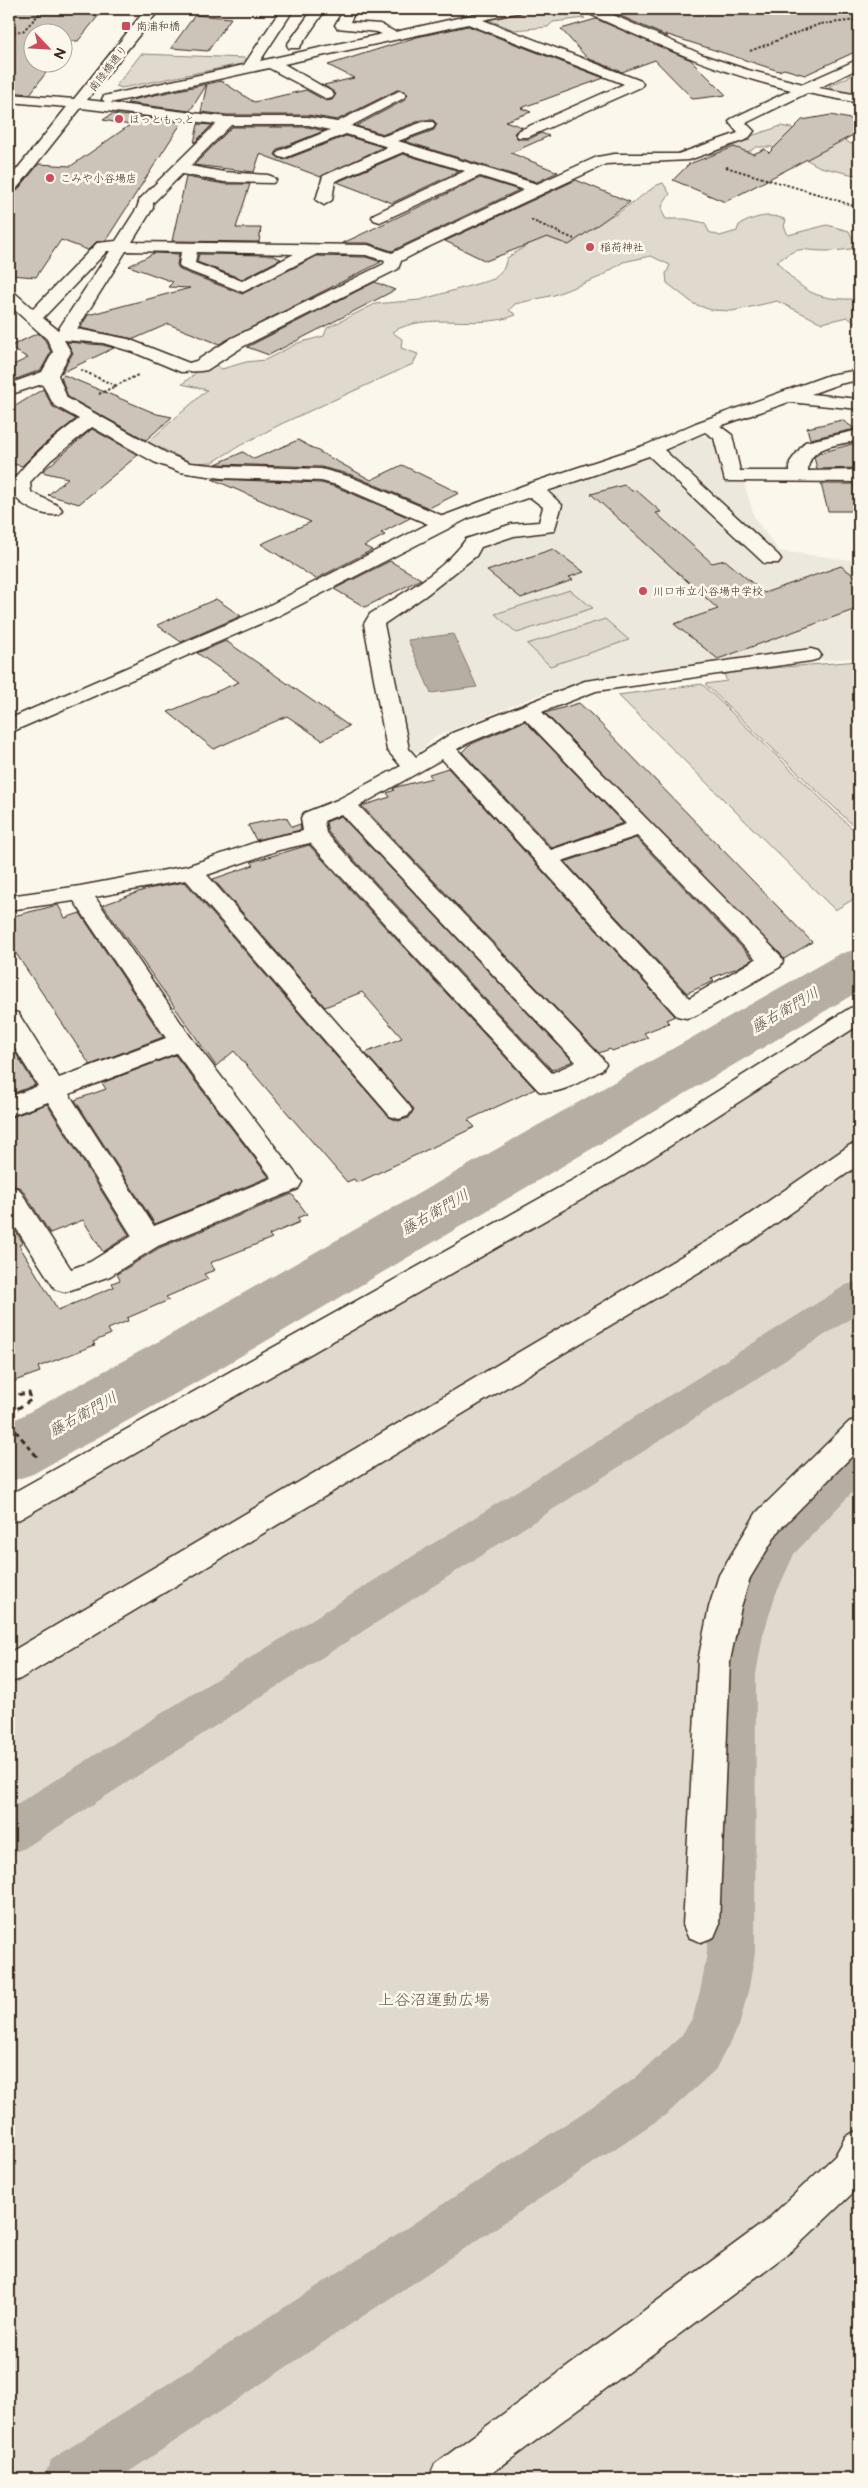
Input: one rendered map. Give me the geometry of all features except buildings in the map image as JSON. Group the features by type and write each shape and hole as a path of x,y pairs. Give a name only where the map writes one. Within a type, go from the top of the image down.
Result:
{"street":[{"name":"南陸橋通り","path":"11,183 80,103 153,9"},
{"path":"248,69 287,9"},
{"path":"294,45 319,9"},
{"path":"340,9 350,10 342,25 380,28 396,36"},
{"path":"80,103 248,69 515,9"},
{"path":"590,9 678,50 718,64 803,90 859,99"},
{"path":"468,19 636,84 523,134"},
{"path":"271,63 328,95"},
{"path":"34,318 103,246 368,250 393,259 602,160 690,156 743,136 747,131 736,122 859,63"},
{"path":"284,154 342,128 399,95"},
{"path":"9,98 40,98 227,121 308,122 342,128 538,189"},
{"path":"362,98 383,103"},
{"path":"9,390 50,373 62,352 60,335 146,208 145,202 227,121"},
{"path":"384,141 428,125"},
{"path":"324,200 328,180 401,147"},
{"path":"179,169 268,180"},
{"path":"380,218 478,171"},
{"path":"190,248 187,265 243,287 314,249"},
{"path":"9,298 34,318 60,335 105,337 187,368 201,366 238,342 392,266 393,259"},
{"path":"81,271 104,272"},
{"path":"50,373 52,387 60,401 161,458 187,468 222,472 321,475 344,481 444,524"},
{"path":"9,727 271,612 462,514 652,449 706,426 835,379 859,375"},
{"path":"787,396 859,404"},
{"path":"52,510 37,504 22,494 21,482 29,470 91,419"},
{"path":"706,426 723,436 732,477 859,476"},
{"path":"799,476 799,462 811,446 857,435"},
{"path":"652,449 771,559"},
{"path":"414,768 398,750 374,624 377,618 418,592 469,552 473,543 512,530 547,527 553,505 532,489"},
{"path":"345,805 593,1064 548,1085 315,835 312,818 345,805 414,768 460,738 592,685 811,655"},
{"path":"444,748 686,1010 771,960 528,710"},
{"path":"546,859 641,827"},
{"path":"9,903 80,893 192,872 273,844 315,835"},
{"path":"192,872 398,1110"},
{"path":"9,1196 65,1282 100,1270 148,1239 289,1182 181,1042 80,893"},
{"path":"9,1510 614,1168 859,1014"},
{"path":"9,1020 148,1239"},
{"path":"9,1107 181,1042"},
{"path":"9,1669 741,1234 859,1152"},
{"path":"701,1925 714,1661 725,1607 735,1575 768,1521 859,1430"},
{"path":"450,2479 780,2235 849,2170 859,2149"}],"path":[{"path":"9,32 23,31 44,9"},
{"path":"838,9 859,15"},
{"path":"718,64 811,27 859,20"},
{"path":"690,156 778,184 830,197 859,208"},
{"path":"501,207 574,239"},
{"path":"72,408 168,360"},
{"path":"50,373 81,370 116,386"},
{"path":"9,1396 29,1393 31,1400 9,1414"},
{"path":"9,1423 58,1483"}],"shaded area":[{"name":"川口市立小谷場中学校","path":"700,435 707,436 715,443 725,483 744,483 755,519 779,551 859,561 859,657 823,661 815,648 608,678 546,692 435,737 421,751 414,752 406,749 382,628 385,622 477,556 484,545 555,529 560,503 551,495 555,490"},
{"path":"453,634 477,687 431,693 408,640"}],"green space":[{"path":"540,9 567,9 585,18 553,22 548,27 514,30 487,19"},
{"path":"141,54 246,58 241,64 122,88 116,86"},
{"path":"859,72 859,95 835,91 829,86"},
{"path":"781,126 843,139 851,144 859,145 859,176 820,167 796,154 771,147 756,147 750,151 732,154 698,154"},
{"path":"663,183 670,194 662,206 666,219 686,219 705,223 709,232 720,236 737,231 739,225 762,216 774,216 786,220 784,226 788,235 827,225 849,231 854,242 851,249 836,251 801,250 791,253 777,262 796,281 812,293 832,298 859,299 859,325 847,317 822,323 777,301 733,311 711,310 694,304 667,283 666,274 670,265 651,256 623,262 600,277 554,295 515,304 509,310 516,315 485,321 422,322 392,332 402,339 401,348 418,354 413,364 281,424 213,462 192,463 148,442 207,390 182,384 198,371 215,364 222,369 246,362 265,360 298,343 324,336 327,328 375,304 420,300 494,279 504,268 507,258 537,239 604,216 615,215 657,185"},
{"path":"570,590 593,608 517,633 495,614"},
{"path":"605,619 629,640 550,666 527,644"},
{"path":"859,661 859,831 705,684 727,681 723,672"},
{"path":"702,684 859,835 859,896 835,910 618,695"},
{"name":"上谷沼運動広場","path":"859,1024 859,2479 9,2479 9,1518 469,1259 722,1113 802,1057"}],"waterway":[{"name":"藤右衛門川","path":"9,1455 184,1358 859,967"},
{"path":"9,1833 859,1295"},
{"path":"70,2479 650,2097 698,2053 715,2026 731,1953 735,1674 742,1635 754,1596 778,1543 859,1460"}],"place":[{"name":"南浦和橋","path":"126,26"},
{"name":"ほっともっと","path":"119,119"},
{"name":"こみや小谷場店","path":"50,178"},
{"name":"稲荷神社","path":"590,247"},
{"name":"川口市立小谷場中学校","path":"643,591"}]}
